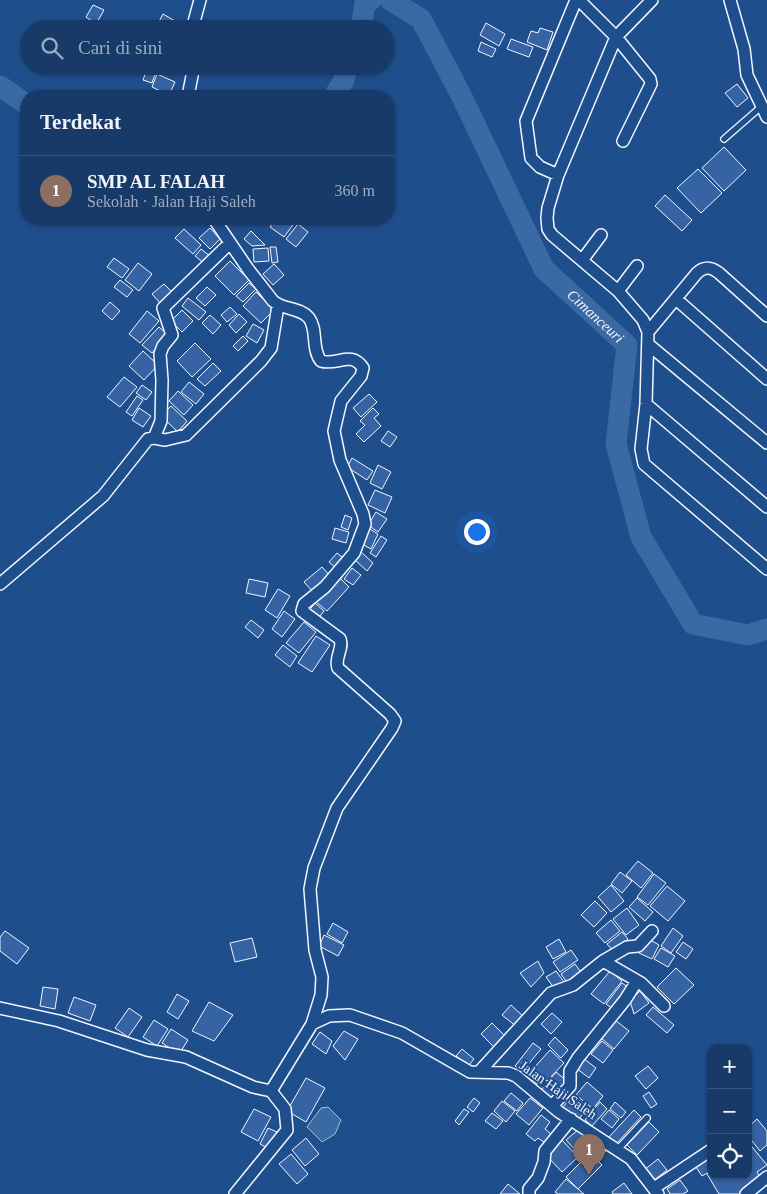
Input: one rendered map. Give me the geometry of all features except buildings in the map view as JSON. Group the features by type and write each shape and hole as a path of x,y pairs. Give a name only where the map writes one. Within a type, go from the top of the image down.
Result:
{"street":[{"path":"194,20 200,0"},
{"path":"558,175 540,167 531,158 526,121 577,0 616,37 650,79 651,84 623,141"},
{"path":"730,0 744,49 747,75 767,117"},
{"path":"651,1 616,37 558,175 548,208 548,229 560,243 583,259 618,291 643,320 648,332 646,404 641,449 644,464 767,569"},
{"path":"189,90 192,75"},
{"path":"218,225 248,270 278,306 296,310 309,319 318,356 321,361 330,362 348,358 358,362 363,368 361,376 341,402 334,431 340,460 363,514 365,524 354,553 325,587 304,604 302,611 340,639 341,648 336,660 338,668 390,714 394,721 392,728 337,808 311,877 314,943 322,985 312,1024 271,1091"},
{"path":"583,259 601,235"},
{"path":"154,438 160,421 162,380 160,354 163,346 172,335 163,308 230,243"},
{"path":"618,291 637,266"},
{"path":"648,332 697,273 708,268 719,273 767,316"},
{"path":"676,299 767,379"},
{"path":"0,584 103,496 148,439 165,440 178,438 194,429 265,356 273,340 278,306"},
{"path":"649,345 767,443"},
{"path":"646,404 767,507"},
{"path":"479,1072 551,993 573,985 596,969 603,961 628,948 638,946 652,931"},
{"path":"603,961 637,981 664,1006"},
{"path":"552,1106 570,1086 570,1070 578,1058 625,1000 637,981"},
{"path":"0,1008 59,1021 147,1050 186,1057 253,1087 271,1091 285,1109 287,1130 235,1194"},
{"name":"Jalan Haji Saleh","path":"312,1024 329,1016 350,1016 402,1033 464,1070 508,1073 516,1076 552,1106 618,1149 641,1169 656,1191"},
{"path":"529,1194 529,1189 538,1178 544,1162 545,1151 571,1119"},
{"path":"656,1191 707,1153"},
{"path":"746,1194 767,1179"}],"lane":[{"path":"724,139 762,106"},
{"path":"618,1149 647,1118"}],"water":[{"path":"328,1107 341,1120 335,1134 322,1142 307,1127 321,1108"}],"waterway":[{"name":"Cimanceuri","path":"362,20 365,3 371,0"},
{"name":"Cimanceuri","path":"390,0 421,19 461,95 544,269 627,345 616,444 641,537 693,624 748,635 767,629"},
{"name":"Cimanceuri","path":"338,90 345,75"},
{"name":"Cimanceuri","path":"0,86 20,100"}],"place":[{"name":"SMP AL FALAH","path":"589,1175"}]}
